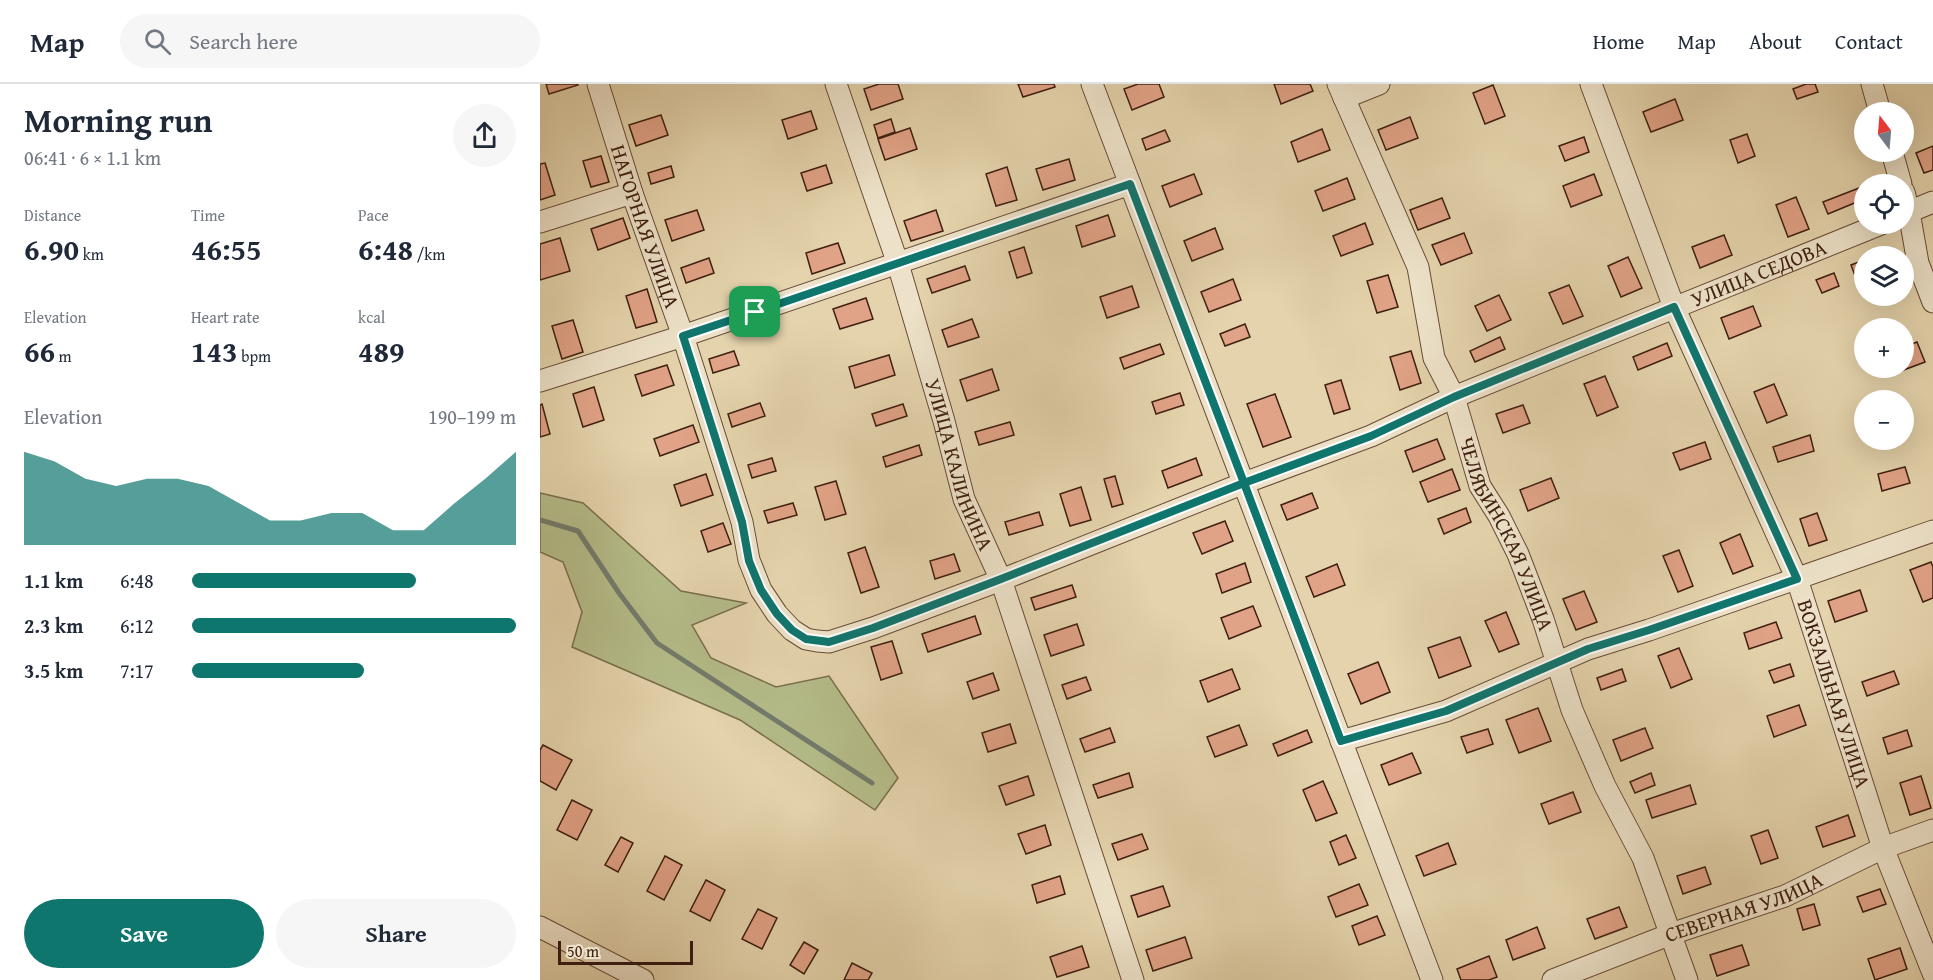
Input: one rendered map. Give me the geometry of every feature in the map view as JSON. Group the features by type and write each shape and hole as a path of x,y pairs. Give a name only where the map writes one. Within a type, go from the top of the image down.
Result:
{"street":[{"name":"НАГОРНАЯ УЛИЦА","path":"598,84 632,193 683,336 742,522 749,561 761,590 777,614 792,630 806,639 829,642 873,628 1001,579"},
{"name":"УЛИЦА КАЛИНИНА","path":"836,84 898,264 964,499 1001,579 1133,980"},
{"path":"1092,84 1432,980"},
{"path":"1341,91 1379,84"},
{"name":"ВОКЗАЛЬНАЯ УЛИЦА","path":"1591,84 1674,307 1797,579 1883,848 1933,973"},
{"path":"1872,84 1877,102"},
{"name":"ЧЕЛЯБИНСКАЯ УЛИЦА","path":"1341,91 1418,267 1434,358 1454,397 1480,486 1499,516 1518,554 1543,619 1572,710 1605,786 1643,858 1687,980"},
{"path":"540,381 683,336 1130,184"},
{"path":"540,222 632,193"},
{"path":"1914,205 1933,202"},
{"name":"УЛИЦА СЕДОВА","path":"1001,579 1244,483 1371,436 1454,397 1856,234"},
{"path":"1912,234 1918,263 1933,302"},
{"path":"1341,741 1446,711 1588,649 1933,531"},
{"name":"СЕВЕРНАЯ УЛИЦА","path":"1553,980 1671,934 1785,896 1883,848 1933,830"},
{"path":"540,927 643,980"}],"green space":[{"path":"540,493 583,503 681,591 746,603 692,625 711,658 776,687 829,676 898,778 875,810 740,720 572,647 582,612 563,562 540,552"}],"building":[{"path":"546,84 578,84 578,85 549,94"},
{"path":"879,84 898,84 903,99 871,110 864,89"},
{"path":"1018,84 1054,84 1055,87 1023,97"},
{"path":"1138,84 1159,84 1164,97 1132,110 1124,89"},
{"path":"1274,84 1310,84 1313,91 1281,104"},
{"path":"1806,84 1815,84 1818,92 1797,99 1793,89"},
{"path":"1493,85 1505,116 1485,124 1473,93"},
{"path":"1675,99 1683,120 1651,132 1643,112"},
{"path":"811,111 817,129 788,139 782,120"},
{"path":"661,115 668,135 636,146 629,125"},
{"path":"1410,117 1418,138 1386,150 1378,130"},
{"path":"891,119 895,132 878,138 874,125"},
{"path":"910,128 917,149 885,160 878,139"},
{"path":"1322,129 1330,150 1298,162 1291,142"},
{"path":"1165,130 1170,141 1146,150 1142,139"},
{"path":"1747,134 1755,156 1738,163 1730,140"},
{"path":"1584,137 1589,152 1565,161 1559,146"},
{"path":"1933,146 1933,170 1924,173 1916,153"},
{"path":"601,156 609,182 591,187 583,161"},
{"path":"1069,159 1075,180 1043,190 1036,169"},
{"path":"545,163 555,195 540,200 540,164"},
{"path":"826,165 832,183 807,191 801,173"},
{"path":"671,166 674,177 651,184 648,173"},
{"path":"1007,167 1017,200 996,206 986,174"},
{"path":"1194,174 1202,194 1170,207 1162,186"},
{"path":"1594,174 1602,195 1571,207 1563,186"},
{"path":"1347,178 1355,199 1323,211 1315,191"},
{"path":"1854,190 1854,203 1828,214 1823,202"},
{"path":"1796,197 1809,229 1788,237 1776,205"},
{"path":"1442,198 1450,218 1418,230 1410,210"},
{"path":"697,210 704,230 672,241 665,220"},
{"path":"936,210 943,231 911,241 904,221"},
{"path":"1108,215 1115,236 1082,247 1076,226"},
{"path":"623,218 630,238 598,250 591,229"},
{"path":"1365,223 1373,244 1341,256 1333,236"},
{"path":"1215,228 1223,249 1192,261 1184,241"},
{"path":"1464,233 1472,253 1441,265 1432,245"},
{"path":"1724,235 1732,255 1700,268 1692,247"},
{"path":"560,238 570,271 540,280 540,244"},
{"path":"838,243 845,263 812,274 806,253"},
{"path":"1024,247 1032,273 1017,278 1009,252"},
{"path":"1628,257 1642,288 1621,297 1608,266"},
{"path":"709,258 714,273 686,283 681,268"},
{"path":"965,266 970,280 932,293 927,279"},
{"path":"1834,273 1839,286 1822,293 1816,280"},
{"path":"1388,275 1398,307 1377,313 1367,281"},
{"path":"1233,279 1241,300 1209,312 1201,292"},
{"path":"1569,285 1583,316 1563,324 1549,293"},
{"path":"1132,286 1139,307 1107,318 1100,297"},
{"path":"647,289 657,322 636,328 626,296"},
{"path":"1499,295 1511,320 1487,331 1475,306"},
{"path":"866,298 873,319 840,329 833,309"},
{"path":"1753,306 1761,326 1729,339 1721,318"},
{"path":"972,319 979,337 948,347 942,330"},
{"path":"573,320 583,352 562,359 552,326"},
{"path":"1245,324 1250,337 1225,346 1220,334"},
{"path":"1500,337 1505,349 1475,362 1470,351"},
{"path":"1917,342 1925,362 1914,366 1914,343"},
{"path":"1667,343 1672,356 1638,370 1633,357"},
{"path":"1160,344 1164,354 1124,369 1120,358"},
{"path":"734,351 739,365 713,373 709,359"},
{"path":"1411,351 1421,383 1400,390 1390,357"},
{"path":"889,355 895,375 855,388 849,367"},
{"path":"667,365 674,385 642,396 635,375"},
{"path":"992,369 999,390 967,401 960,380"},
{"path":"1605,376 1618,407 1597,416 1584,384"},
{"path":"1341,380 1350,409 1334,414 1325,385"},
{"path":"1774,384 1787,415 1767,423 1754,392"},
{"path":"594,387 604,420 583,427 573,394"},
{"path":"1180,393 1184,405 1156,414 1152,402"},
{"path":"1275,394 1291,437 1263,447 1247,404"},
{"path":"760,403 765,416 732,427 728,414"},
{"path":"542,404 550,434 540,437 540,405"},
{"path":"903,404 907,416 876,426 872,414"},
{"path":"1523,405 1530,423 1503,433 1496,414"},
{"path":"1010,422 1014,435 979,445 975,432"},
{"path":"693,425 699,442 660,456 654,439"},
{"path":"1810,435 1814,451 1778,462 1773,447"},
{"path":"1437,439 1445,459 1413,472 1405,451"},
{"path":"1705,442 1711,459 1680,470 1673,453"},
{"path":"919,445 922,455 886,467 883,457"},
{"path":"772,458 776,471 752,478 748,465"},
{"path":"1196,458 1202,475 1168,488 1162,471"},
{"path":"1905,467 1910,483 1882,491 1878,474"},
{"path":"1452,469 1460,490 1428,502 1420,482"},
{"path":"706,474 713,495 681,506 674,485"},
{"path":"1115,476 1123,504 1112,507 1104,479"},
{"path":"1551,478 1559,498 1528,511 1520,490"},
{"path":"836,481 846,514 825,520 815,487"},
{"path":"1081,487 1091,520 1070,526 1060,494"},
{"path":"1312,493 1318,508 1287,520 1281,505"},
{"path":"793,503 797,515 768,523 764,511"},
{"path":"1466,508 1471,522 1444,534 1438,519"},
{"path":"1039,512 1043,525 1009,535 1005,522"},
{"path":"1817,513 1827,540 1809,546 1800,519"},
{"path":"1225,521 1233,541 1202,554 1193,533"},
{"path":"723,523 731,544 708,552 701,531"},
{"path":"1740,534 1753,566 1733,574 1720,543"},
{"path":"865,547 879,587 861,593 848,553"},
{"path":"1679,550 1693,586 1678,592 1663,556"},
{"path":"954,554 960,571 935,579 930,561"},
{"path":"1931,562 1933,598 1923,602 1910,570"},
{"path":"1245,563 1251,582 1222,593 1216,574"},
{"path":"1337,564 1345,585 1314,597 1306,577"},
{"path":"1072,585 1076,597 1035,610 1031,598"},
{"path":"1860,590 1867,611 1835,622 1828,601"},
{"path":"1584,591 1597,622 1576,630 1563,599"},
{"path":"1253,606 1261,626 1229,639 1221,618"},
{"path":"1506,612 1519,644 1499,652 1485,621"},
{"path":"975,616 981,634 928,652 922,634"},
{"path":"1776,622 1782,638 1749,649 1744,633"},
{"path":"1077,624 1084,645 1051,656 1044,635"},
{"path":"1460,637 1471,666 1439,678 1428,648"},
{"path":"892,641 902,673 881,680 871,647"},
{"path":"1679,648 1692,679 1671,688 1658,656"},
{"path":"1378,662 1390,692 1361,704 1348,674"},
{"path":"1790,664 1794,676 1774,683 1769,671"},
{"path":"1232,669 1240,689 1208,702 1200,681"},
{"path":"1622,669 1626,681 1601,690 1597,678"},
{"path":"1894,671 1899,684 1867,696 1862,682"},
{"path":"993,673 999,690 973,699 967,682"},
{"path":"1086,677 1091,690 1067,699 1062,685"},
{"path":"1799,705 1806,725 1774,737 1767,716"},
{"path":"1538,708 1551,741 1519,753 1506,720"},
{"path":"1010,724 1016,743 988,752 982,733"},
{"path":"1239,725 1247,745 1215,757 1207,737"},
{"path":"1110,728 1115,742 1085,752 1080,739"},
{"path":"1645,728 1653,748 1621,761 1613,740"},
{"path":"1488,729 1493,744 1467,753 1461,737"},
{"path":"1307,730 1312,742 1278,756 1273,744"},
{"path":"1907,730 1912,746 1888,754 1883,738"},
{"path":"543,745 572,760 556,790 540,781 540,750"},
{"path":"1412,753 1421,773 1389,785 1381,765"},
{"path":"1129,773 1133,787 1098,798 1093,785"},
{"path":"1651,773 1655,785 1635,793 1630,782"},
{"path":"1028,776 1034,795 1006,805 999,786"},
{"path":"1921,776 1931,808 1910,815 1900,783"},
{"path":"1323,781 1337,813 1316,821 1303,790"},
{"path":"1690,785 1696,804 1652,818 1646,800"},
{"path":"1573,792 1581,812 1549,824 1541,804"},
{"path":"572,800 592,810 577,840 557,830"},
{"path":"1848,815 1855,836 1823,847 1816,827"},
{"path":"1045,825 1051,845 1026,854 1018,834"},
{"path":"1768,830 1778,858 1761,864 1751,836"},
{"path":"1142,834 1148,849 1118,860 1112,844"},
{"path":"1346,835 1356,858 1339,865 1330,842"},
{"path":"621,837 633,843 618,872 605,865"},
{"path":"1448,843 1456,864 1424,876 1416,856"},
{"path":"665,856 682,865 664,900 647,891"},
{"path":"1705,867 1711,884 1683,894 1677,876"},
{"path":"1060,876 1065,894 1037,903 1032,885"},
{"path":"706,880 725,890 710,921 690,911"},
{"path":"1359,884 1368,905 1336,917 1328,897"},
{"path":"1163,886 1170,906 1138,917 1131,896"},
{"path":"1880,889 1886,904 1863,912 1857,897"},
{"path":"1814,904 1820,925 1803,930 1797,909"},
{"path":"1619,907 1627,927 1595,939 1587,919"},
{"path":"758,909 777,918 762,949 742,939"},
{"path":"1377,916 1385,935 1359,945 1352,926"},
{"path":"1537,927 1545,948 1513,960 1506,940"},
{"path":"1185,937 1192,958 1153,971 1146,950"},
{"path":"804,942 818,950 804,974 790,965"},
{"path":"1742,945 1749,965 1717,976 1710,955"},
{"path":"1082,946 1089,967 1057,977 1050,957"},
{"path":"1900,948 1907,969 1875,980 1868,959"},
{"path":"1489,956 1497,977 1489,980 1461,980 1457,969"},
{"path":"852,963 872,973 868,980 844,980"}],"waterway":[{"path":"540,520 578,531 619,593 657,643 872,783"}],"route":[{"path":"755,312 683,336 742,522 749,561 761,590 777,614 792,630 806,639 829,642 873,628 1244,483 1341,741 1446,711 1588,649 1797,579 1674,307 1454,397 1371,436 1244,483 1130,184 755,312"}]}
